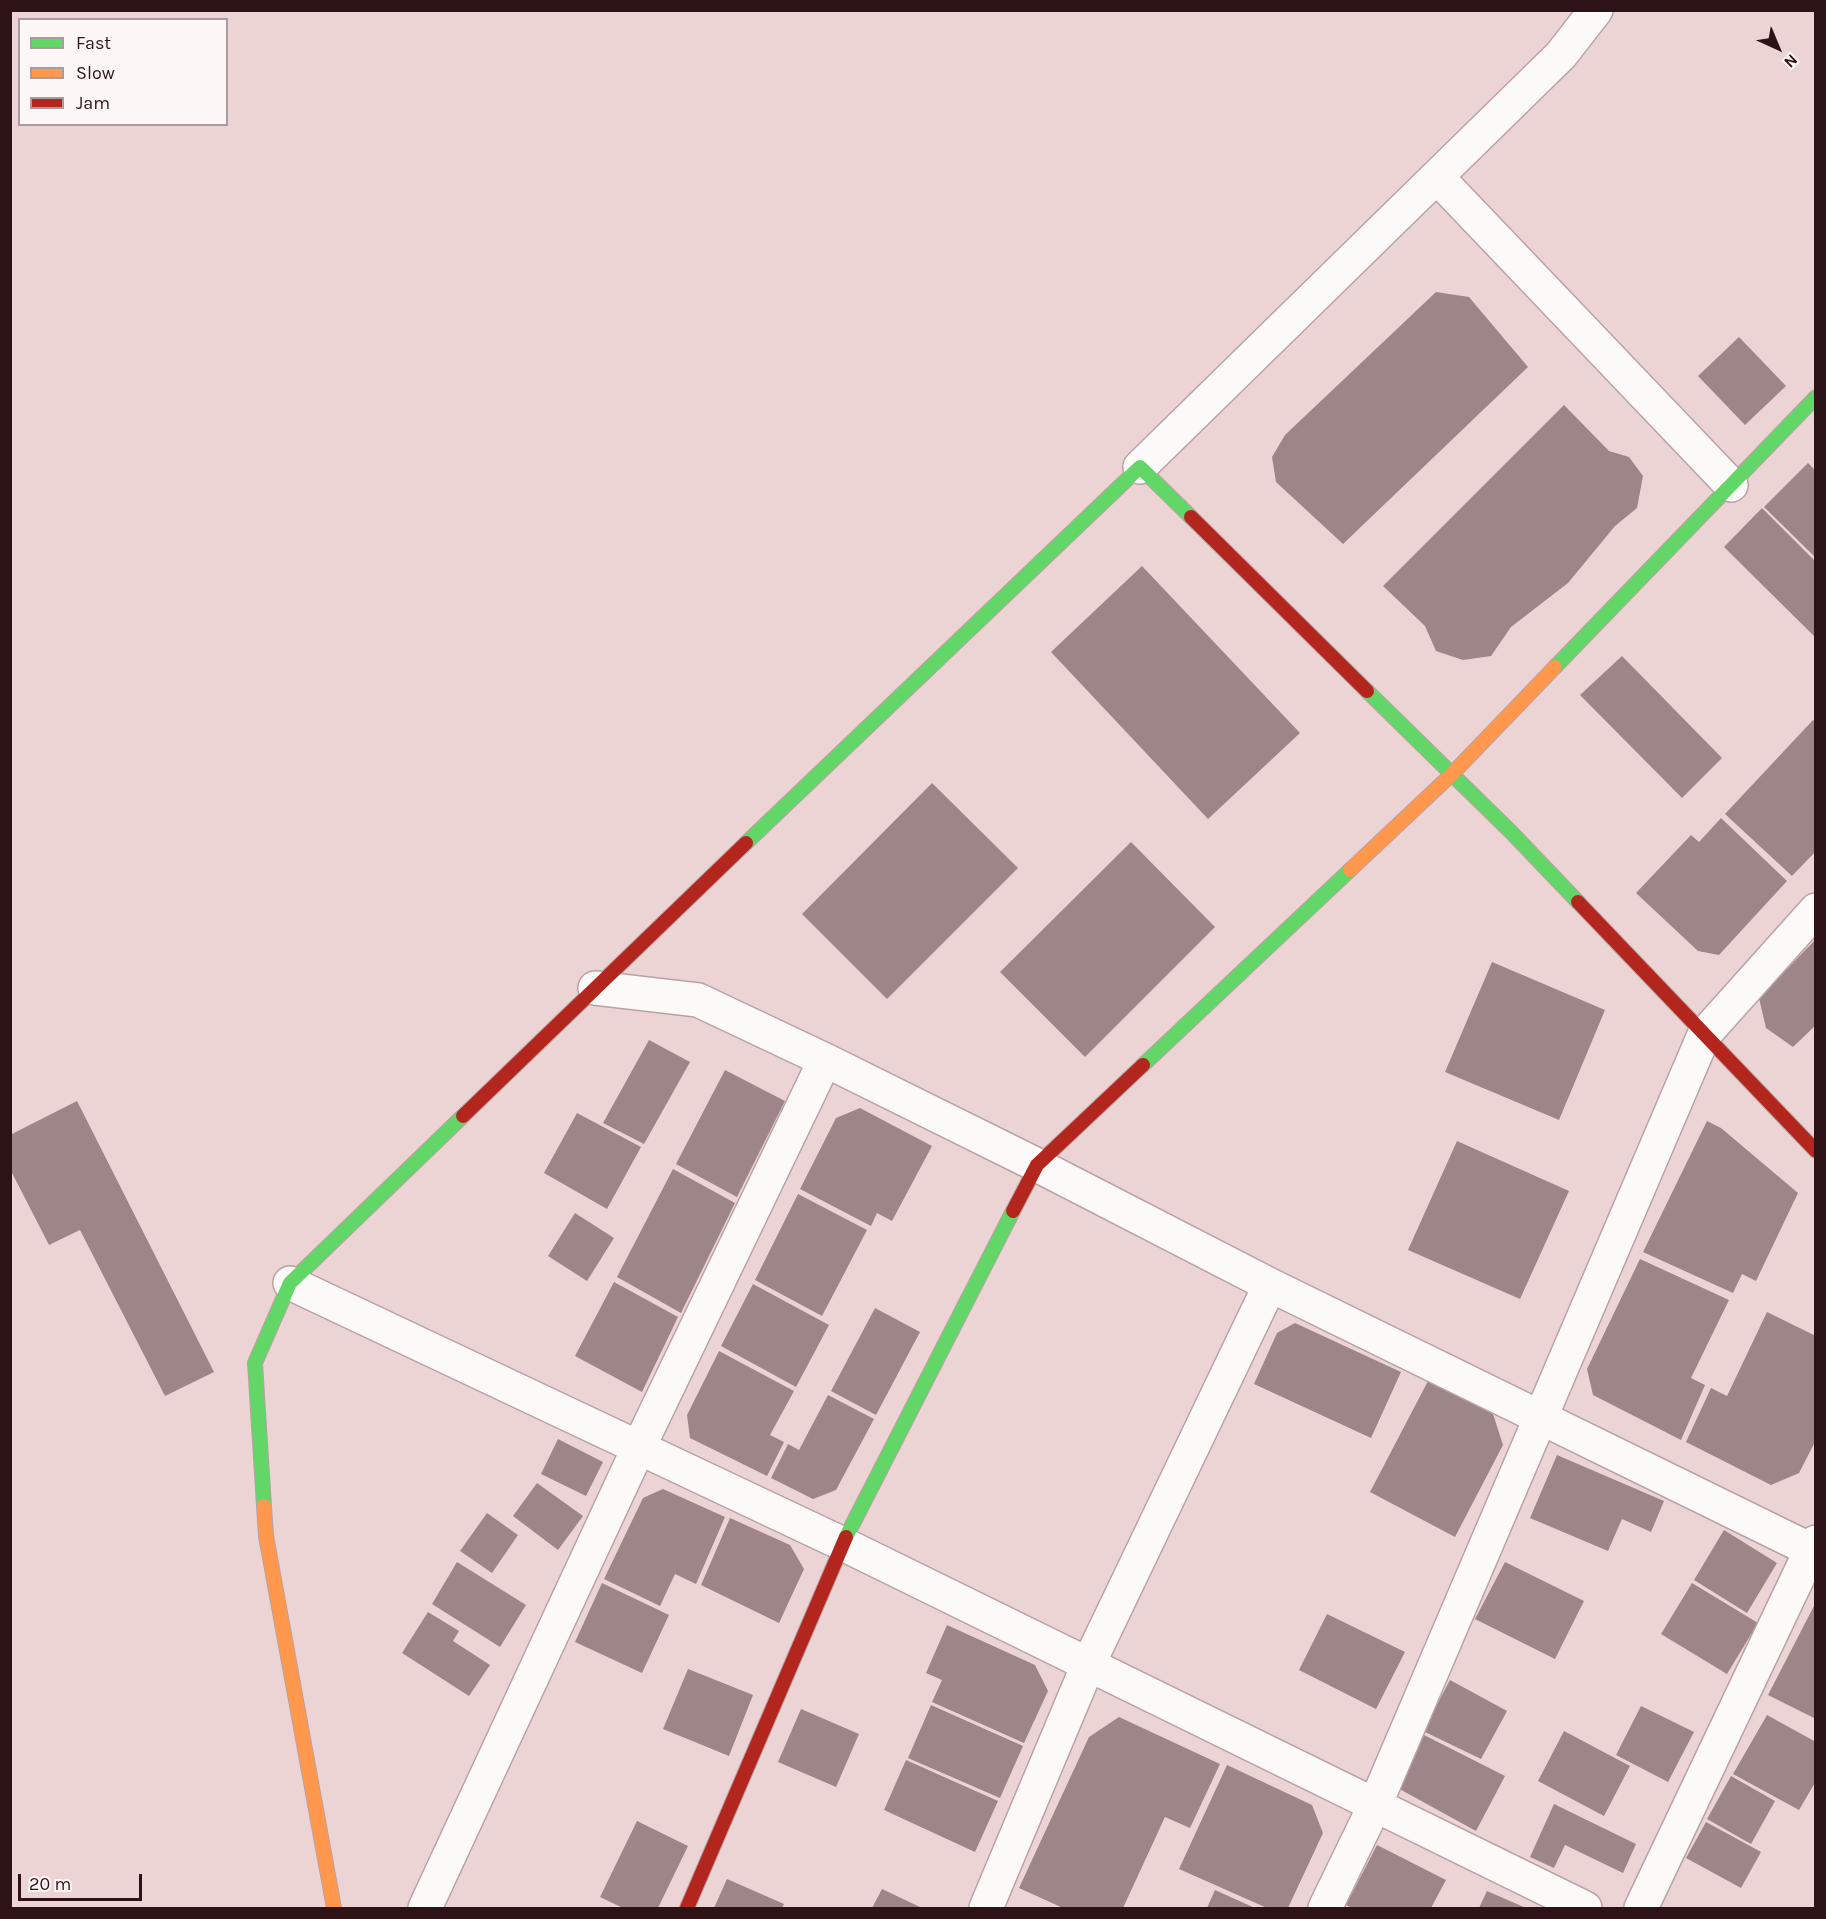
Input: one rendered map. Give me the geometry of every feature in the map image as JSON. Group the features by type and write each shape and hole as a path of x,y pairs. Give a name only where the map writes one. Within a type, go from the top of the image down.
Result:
{"street":[{"path":"334,1908 266,1536 255,1363 290,1283 1140,467 1561,56 1596,10"},
{"path":"1437,177 1731,485"},
{"path":"687,1908 843,1544 1037,1165 1452,774 1815,397"},
{"path":"1140,467 1512,833 1815,1151"},
{"path":"1325,1908 1375,1805 1704,1035 1815,910"},
{"path":"595,988 698,1000 1037,1165 1270,1285 1813,1546 1641,1908"},
{"path":"425,1908 638,1449 825,1060"},
{"path":"290,1283 843,1544 1585,1908"},
{"path":"986,1908 1088,1665 1270,1285"}],"building":[{"path":"1436,292 1469,297 1528,367 1343,544 1276,482 1272,457 1285,435"},
{"path":"1739,337 1786,386 1745,425 1698,376"},
{"path":"1564,405 1609,451 1629,457 1643,476 1637,508 1615,526 1568,583 1511,627 1491,656 1463,660 1436,651 1425,626 1383,586"},
{"path":"1808,463 1816,471 1816,558 1764,507"},
{"path":"1762,508 1816,562 1816,638 1724,547"},
{"path":"1142,566 1300,733 1208,819 1051,652"},
{"path":"1622,656 1722,758 1682,798 1580,695"},
{"path":"1813,720 1816,723 1816,851 1792,876 1725,814"},
{"path":"932,783 1018,868 887,999 802,914"},
{"path":"1721,818 1787,881 1719,955 1698,951 1636,893 1691,835 1699,842"},
{"path":"1131,842 1215,927 1085,1057 1000,972"},
{"path":"1816,939 1816,1025 1793,1047 1766,1028 1759,998"},
{"path":"1492,962 1605,1010 1559,1120 1445,1072"},
{"path":"649,1040 690,1062 644,1144 603,1123"},
{"path":"725,1070 785,1101 737,1197 676,1164"},
{"path":"77,1101 214,1372 165,1396 80,1230 49,1245 10,1169 10,1135"},
{"path":"860,1108 932,1146 892,1221 877,1213 871,1226 800,1189 836,1118"},
{"path":"577,1113 641,1147 607,1209 544,1173"},
{"path":"1707,1121 1721,1128 1798,1193 1756,1281 1742,1274 1733,1293 1643,1252"},
{"path":"1457,1141 1569,1191 1520,1299 1408,1250"},
{"path":"673,1169 735,1203 681,1313 617,1277"},
{"path":"798,1194 867,1230 822,1316 755,1280"},
{"path":"575,1213 614,1238 587,1281 548,1256"},
{"path":"1640,1259 1729,1300 1691,1378 1705,1385 1681,1440 1593,1395 1587,1369"},
{"path":"614,1282 678,1317 642,1392 575,1356"},
{"path":"753,1284 829,1325 796,1387 721,1346"},
{"path":"875,1308 920,1332 876,1415 831,1391"},
{"path":"1767,1312 1816,1336 1816,1440 1799,1473 1771,1485 1686,1442 1711,1388 1727,1396"},
{"path":"1295,1323 1401,1372 1371,1438 1254,1384 1277,1333"},
{"path":"719,1351 794,1391 770,1435 784,1442 767,1476 690,1438 687,1415"},
{"path":"1428,1381 1493,1414 1503,1445 1455,1537 1370,1492"},
{"path":"828,1395 874,1419 836,1490 813,1499 771,1478 788,1444 799,1450"},
{"path":"558,1439 603,1462 586,1496 541,1474"},
{"path":"1557,1455 1664,1501 1651,1532 1622,1519 1608,1551 1530,1518"},
{"path":"537,1483 583,1516 558,1550 513,1516"},
{"path":"663,1489 725,1517 696,1584 675,1574 660,1606 604,1579 643,1498"},
{"path":"487,1513 518,1535 492,1573 460,1551"},
{"path":"730,1518 790,1545 804,1569 779,1623 701,1585"},
{"path":"1724,1530 1777,1563 1747,1613 1694,1580"},
{"path":"457,1562 526,1605 500,1647 432,1604"},
{"path":"1505,1562 1584,1601 1555,1659 1475,1619"},
{"path":"602,1583 669,1615 642,1673 575,1642"},
{"path":"1692,1583 1758,1623 1727,1674 1661,1634"},
{"path":"1816,1602 1816,1719 1768,1695"},
{"path":"428,1612 459,1631 453,1641 490,1665 469,1696 402,1653"},
{"path":"1327,1614 1405,1652 1376,1709 1299,1670"},
{"path":"947,1625 1035,1665 1048,1691 1024,1743 932,1702 942,1680 926,1673"},
{"path":"688,1669 753,1695 729,1756 663,1729"},
{"path":"1450,1680 1507,1711 1481,1759 1423,1731"},
{"path":"931,1705 1023,1746 1000,1798 908,1758"},
{"path":"1641,1706 1694,1732 1668,1782 1616,1755"},
{"path":"801,1709 859,1734 836,1787 778,1762"},
{"path":"1767,1715 1816,1742 1816,1781 1799,1810 1733,1774"},
{"path":"1119,1717 1220,1764 1190,1828 1165,1817 1123,1908 1063,1908 1019,1888 1089,1737"},
{"path":"1564,1731 1630,1766 1604,1816 1538,1781"},
{"path":"1422,1734 1505,1776 1476,1831 1394,1786"},
{"path":"906,1760 998,1801 975,1852 884,1810"},
{"path":"1227,1765 1312,1805 1323,1833 1288,1908 1267,1908 1179,1869"},
{"path":"1731,1776 1775,1801 1751,1844 1707,1819"},
{"path":"1554,1804 1636,1844 1623,1873 1565,1845 1554,1868 1530,1857"},
{"path":"637,1821 688,1846 658,1908 623,1908 600,1897"},
{"path":"1706,1822 1761,1852 1741,1888 1686,1858"},
{"path":"1377,1845 1446,1880 1431,1908 1352,1908 1346,1905"},
{"path":"727,1879 784,1904 782,1908 714,1908"},
{"path":"882,1889 922,1908 872,1908"},
{"path":"1215,1890 1255,1908 1207,1908"},
{"path":"1487,1891 1526,1908 1479,1908"}],"traffic: fast":[{"path":"1555,667 1816,397"},
{"path":"746,843 1140,467 1191,517"},
{"path":"1367,691 1512,833 1578,902"},
{"path":"1143,1065 1350,870"},
{"path":"264,1506 255,1363 290,1283 463,1116"},
{"path":"846,1537 1013,1211"}],"traffic: slow":[{"path":"1350,870 1452,774 1555,667"},
{"path":"264,1506 266,1536 334,1908"}],"traffic: jam":[{"path":"1191,517 1367,691"},
{"path":"463,1116 746,843"},
{"path":"1578,902 1816,1151"},
{"path":"1013,1211 1037,1165 1143,1065"},
{"path":"687,1908 846,1537"}]}
